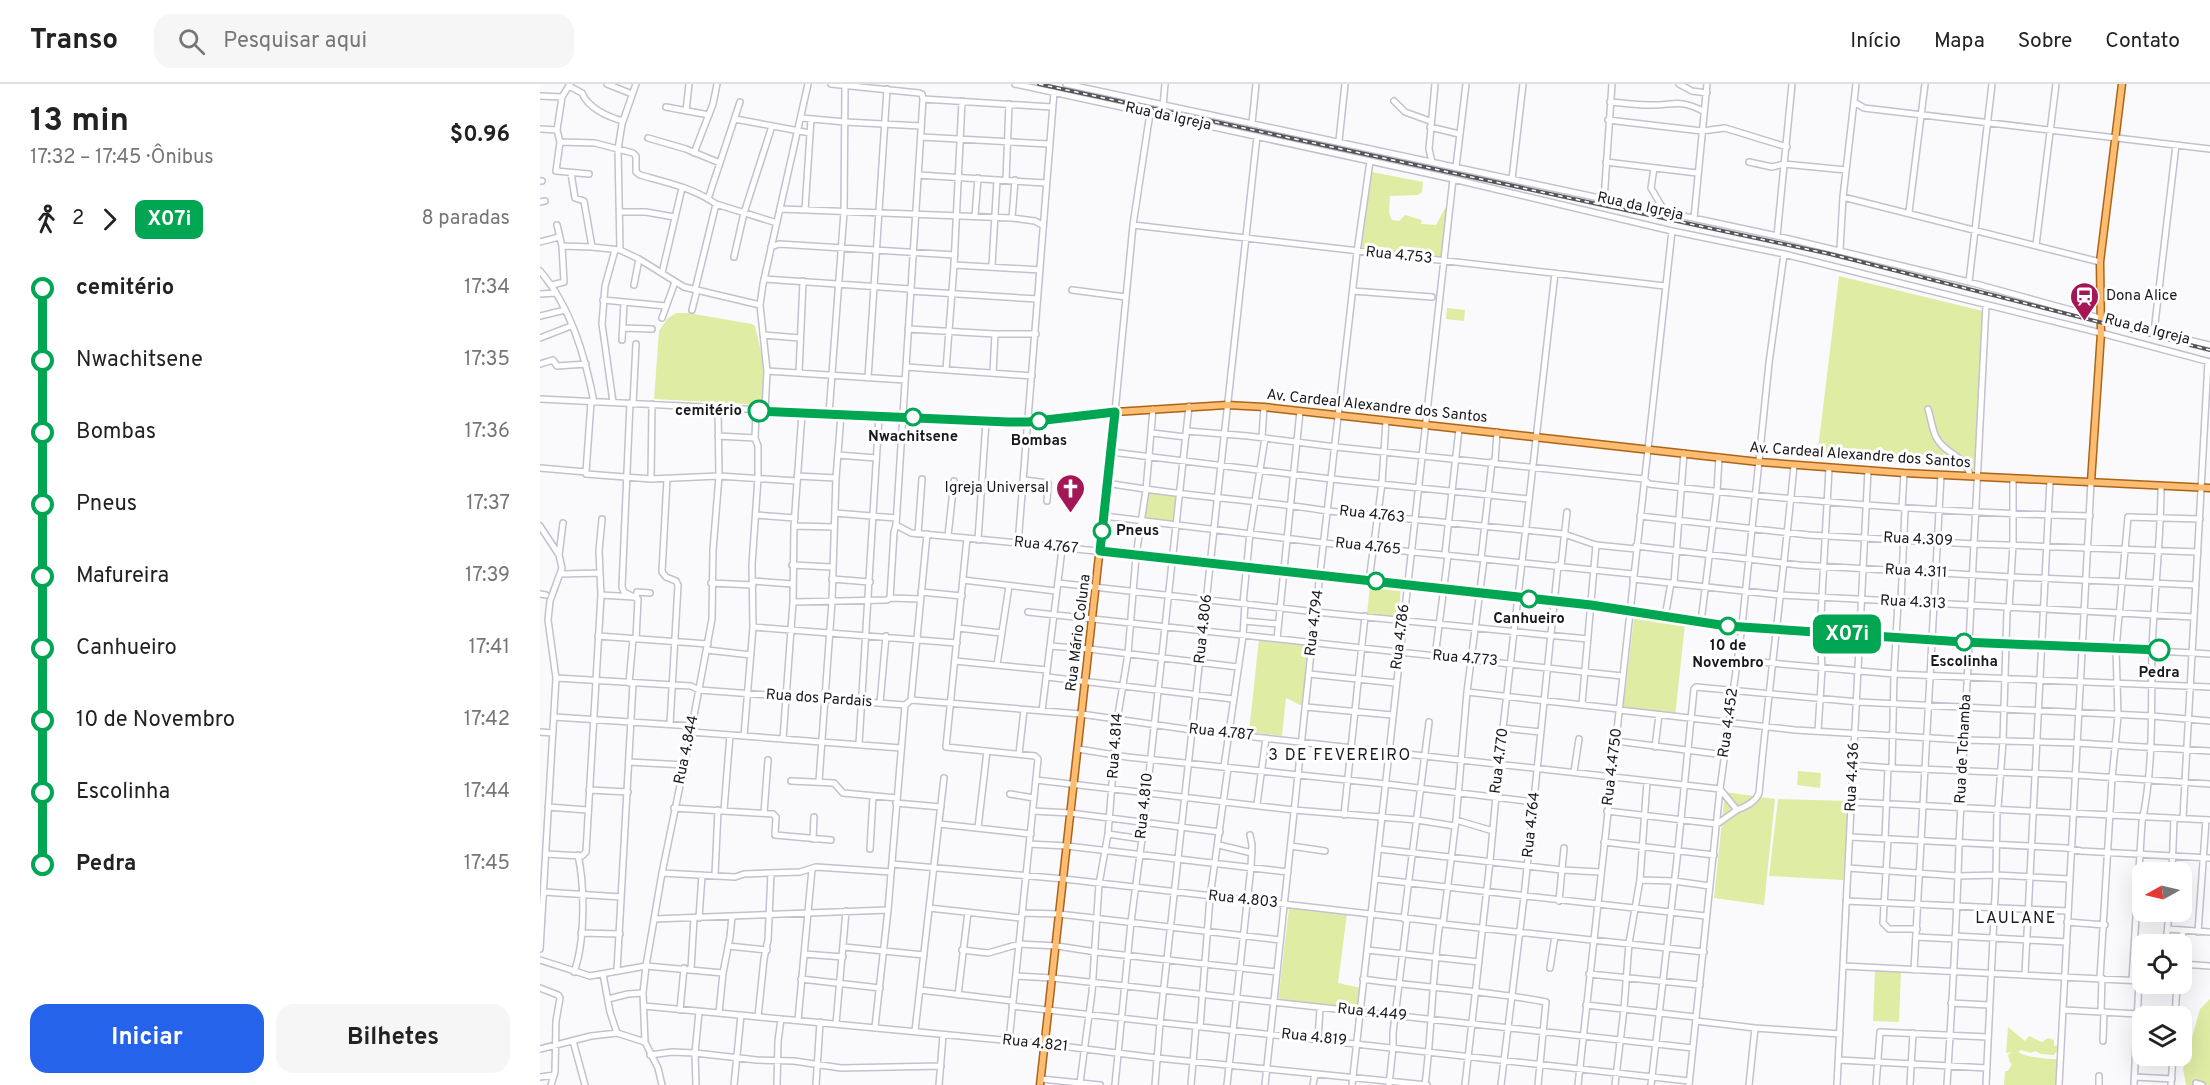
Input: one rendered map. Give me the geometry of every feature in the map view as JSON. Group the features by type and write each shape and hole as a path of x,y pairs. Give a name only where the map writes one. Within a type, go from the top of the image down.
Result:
{"main road":[{"path":"2091,482 2103,319 2100,262 2122,84"},
{"name":"Av. Cardeal Alexandre dos Santos","path":"1115,412 1189,406 1264,407 1829,468 2210,488"},
{"name":"Rua Mário Coluna","path":"1040,1082 1115,412"}],"street":[{"path":"608,84 632,94"},
{"path":"614,402 602,333 603,300 618,250 620,213 618,149 623,121 636,84"},
{"path":"686,111 689,84"},
{"path":"694,153 709,115 717,84"},
{"path":"765,411 767,371 760,304 808,84"},
{"path":"831,84 923,95 890,598"},
{"name":"Rua da Igreja","path":"1015,84 1784,254 2209,362"},
{"name":"Rua da Igreja","path":"1066,84 1780,236 1969,282 2103,319 2210,345"},
{"path":"1163,106 1165,84"},
{"path":"1252,123 1256,84"},
{"path":"1339,141 1345,84"},
{"path":"1432,162 1429,149 1435,84"},
{"path":"1456,167 1466,84"},
{"path":"1512,179 1523,84"},
{"path":"1604,200 1612,84"},
{"path":"1679,84 1692,91 1707,93"},
{"path":"1694,218 1707,84"},
{"path":"1780,236 1792,84"},
{"path":"1840,250 1843,197 1856,84"},
{"path":"1909,212 1925,84"},
{"path":"1969,282 1992,84"},
{"path":"2036,245 2056,84"},
{"path":"589,174 556,171 560,142 557,130 562,97 570,85 604,114 623,121"},
{"path":"829,414 843,248 845,87"},
{"path":"868,378 887,89"},
{"path":"1018,544 1053,92"},
{"path":"540,96 562,97"},
{"path":"923,99 1052,107"},
{"path":"946,370 955,255 962,101"},
{"path":"1394,101 1401,110 1430,124 1459,134"},
{"path":"708,199 740,102"},
{"path":"1610,102 1648,105 1679,103 1689,104 1703,111"},
{"path":"1854,102 1864,108 1921,116 2115,136 2210,149"},
{"path":"1006,180 1009,104"},
{"path":"666,107 709,115"},
{"path":"1852,113 1864,108"},
{"name":"Rua Mário Coluna","path":"1115,412 1133,225 1150,113"},
{"path":"802,118 921,126"},
{"path":"735,119 810,133"},
{"path":"805,210 811,119"},
{"path":"1608,120 1702,131 1725,128 1787,147"},
{"path":"734,257 744,213 772,126"},
{"path":"540,129 557,130"},
{"name":"Rua 4.806","path":"1155,1085 1163,991 1257,136"},
{"path":"921,137 1048,144"},
{"path":"648,138 720,163"},
{"path":"560,142 583,141 635,155 637,173 682,188 716,204 777,223"},
{"path":"2154,332 2176,145"},
{"name":"Rua 4.794","path":"1265,1085 1312,643 1357,252 1370,161"},
{"path":"1606,162 1697,173"},
{"path":"1749,162 1776,167 1784,164 1846,170"},
{"path":"1654,168 1651,188 1665,212"},
{"path":"571,173 575,198 584,201 592,247"},
{"path":"918,175 1045,183"},
{"path":"975,216 978,178"},
{"name":"Rua 4.786","path":"1352,1085 1453,179"},
{"path":"992,266 997,180"},
{"path":"1012,218 1015,180"},
{"path":"662,273 682,188"},
{"path":"1843,197 2100,262"},
{"path":"692,310 716,204"},
{"path":"781,209 1012,218 1035,221 1042,225"},
{"path":"620,213 646,212 674,217"},
{"path":"1035,221 1043,218"},
{"path":"552,285 564,282 562,246 557,225"},
{"name":"Rua 4.753","path":"1133,225 1665,286"},
{"name":"Rua 4.4750","path":"1578,1085 1672,231"},
{"path":"774,236 779,244"},
{"path":"540,242 559,237"},
{"path":"771,247 779,244 955,255"},
{"path":"562,246 618,250 639,259 675,282 696,290 760,304"},
{"name":"Rua 4.452","path":"1689,1083 1720,789 1742,626 1784,254"},
{"path":"634,285 639,259"},
{"path":"954,265 1040,270"},
{"path":"540,271 552,285 565,310 586,364 593,402 586,472"},
{"name":"Rua 4.770","path":"1465,1085 1490,861 1498,763 1508,696 1555,273"},
{"path":"764,279 1037,299"},
{"path":"799,373 803,281"},
{"path":"662,318 675,282"},
{"path":"1072,290 1126,297"},
{"path":"1353,291 1432,297"},
{"path":"540,294 556,293"},
{"path":"603,300 666,306"},
{"path":"622,340 624,302"},
{"name":"Rua de Tchamba","path":"1947,1085 1974,575 1976,511 1973,476 1986,305"},
{"path":"540,316 565,310"},
{"path":"540,338 571,326"},
{"path":"622,328 652,328"},
{"path":"908,329 1036,334"},
{"path":"993,373 995,334"},
{"path":"764,335 800,338"},
{"path":"636,344 622,587 624,592 636,599"},
{"path":"540,364 553,360 557,366 586,364"},
{"path":"2183,818 2209,362"},
{"path":"906,367 1032,376"},
{"path":"767,371 905,380"},
{"name":"Av. Cardeal Alexandre dos Santos","path":"540,399 756,411 1028,422 1115,412"},
{"path":"651,479 652,404"},
{"name":"Rua 4.810","path":"1115,1085 1189,406"},
{"path":"1191,1085 1203,996 1210,897 1224,801 1228,734 1243,636 1246,568 1261,469 1264,407"},
{"name":"Rua 4.844","path":"662,1085 660,1073 645,1042 646,966 674,808 685,765 712,619 711,584 719,476 718,409"},
{"path":"1928,409 1936,437 1949,451 1964,461 1973,476"},
{"name":"Rua 4.814","path":"1080,1083 1096,952 1099,884 1110,819 1117,721 1132,623 1136,556 1150,458 1153,410"},
{"path":"744,736 753,627 758,478 758,446 755,438 756,411"},
{"path":"1277,639 1300,411"},
{"path":"783,739 793,602 792,565 802,413"},
{"path":"819,781 832,601 836,478 841,415"},
{"path":"859,744 879,416"},
{"path":"978,540 986,421"},
{"path":"1369,581 1382,483 1386,421"},
{"path":"1435,657 1445,589 1459,429"},
{"path":"1425,1085 1435,955 1442,923 1455,823 1467,692 1483,559 1487,495 1497,432"},
{"path":"1152,433 1263,437 1336,447 1644,479 1649,484 1756,497 1904,509 2090,516"},
{"path":"718,436 755,438"},
{"path":"1111,452 1332,479 1529,499"},
{"path":"1665,617 1678,550 1684,453"},
{"path":"838,455 876,458"},
{"path":"1701,622 1717,492 1719,457"},
{"path":"1607,811 1717,824 1758,797 1789,532 1794,465"},
{"path":"540,468 651,479 719,476 836,478"},
{"path":"1818,731 1822,669 1820,633 1829,468"},
{"name":"Rua 4.436","path":"1837,1085 1868,470"},
{"path":"1904,473 1904,540 1896,637 1895,704 1886,803 1883,923 1889,928 1917,929"},
{"path":"1914,970 1941,475"},
{"path":"667,479 662,565 664,576 676,581 678,585 670,724"},
{"path":"918,534 922,479"},
{"path":"1986,1085 1997,808 2003,741 2005,644 2012,577 2013,479"},
{"path":"1024,480 1048,483 1047,501"},
{"path":"948,536 954,481"},
{"path":"2025,974 2050,481"},
{"path":"2059,1085 2091,482"},
{"name":"Rua 4.763","path":"1108,483 1146,490 1328,511 1564,534 1596,545 1636,547"},
{"path":"2135,934 2140,855 2149,781 2152,650 2161,486"},
{"name":"Rua 4.764","path":"1501,1085 1528,866 1554,601 1567,512"},
{"path":"835,513 897,518"},
{"path":"756,515 795,518"},
{"name":"Rua 4.765","path":"1104,516 1324,543 1560,565 1633,576"},
{"name":"Rua 4.309","path":"1640,516 1827,536 2198,552"},
{"path":"2103,1041 2101,978 2112,778 2118,716 2116,649 2128,517 2200,519"},
{"path":"574,972 581,933 581,855 589,790 601,595 599,573 602,519"},
{"path":"559,555 563,523"},
{"name":"Rua 4.767","path":"896,525 907,532 918,534 1100,551 1591,605 1701,622 1777,630 1970,643 2210,654"},
{"path":"540,526 559,555 561,563 561,574 550,601 548,620 556,678 540,949"},
{"path":"794,526 834,527"},
{"path":"911,700 927,534"},
{"path":"967,538 946,747 1019,754 1037,758 1009,1041"},
{"path":"1582,704 1596,545"},
{"name":"Rua 4.311","path":"1636,547 1678,550 1749,560 1864,569 2196,585"},
{"path":"1042,711 1062,549"},
{"path":"792,565 832,567"},
{"path":"561,574 599,573"},
{"name":"Rua 4.313","path":"1633,576 1672,583 1781,595 2194,616"},
{"path":"832,579 870,582"},
{"path":"963,580 1056,591"},
{"path":"1058,583 1475,629 1588,639"},
{"path":"711,584 793,584"},
{"path":"997,665 1009,586"},
{"path":"550,601 543,594 554,590"},
{"path":"617,971 628,792 636,599 638,592 650,593"},
{"path":"921,592 962,596"},
{"path":"601,595 636,599"},
{"path":"793,602 920,599"},
{"name":"Rua 4.773","path":"1028,612 1622,676"},
{"path":"1344,814 1365,616"},
{"path":"1244,621 1278,624"},
{"path":"753,627 829,631 957,643"},
{"path":"958,628 1001,633"},
{"path":"598,636 674,640 751,655"},
{"path":"880,704 886,636"},
{"path":"1050,646 1238,667"},
{"path":"1737,660 1894,674 2210,687"},
{"path":"955,661 997,665 1122,686 1233,699"},
{"path":"1309,674 1396,683"},
{"name":"Rua dos Pardais","path":"556,678 691,686 699,690 747,695 905,705"},
{"path":"1651,1085 1683,785 1696,687 1820,700 2188,718 2210,722"},
{"path":"1467,692 1692,719 1855,734 2210,751"},
{"path":"875,1027 888,910 905,705 911,700 1081,714"},
{"path":"1306,707 1392,715"},
{"path":"1019,754 1024,710"},
{"name":"Rua 4.787","path":"1081,714 1192,730 1720,789"},
{"path":"1655,747 1659,715"},
{"path":"554,717 670,724 730,735 901,748"},
{"path":"1390,1083 1392,1033 1429,722"},
{"path":"1503,728 1541,732"},
{"path":"540,732 553,733"},
{"path":"715,875 730,735"},
{"path":"1257,804 1266,738"},
{"path":"1574,772 1579,739"},
{"path":"1616,741 1725,755"},
{"path":"1078,748 1116,755 1534,802"},
{"path":"978,828 987,751"},
{"path":"764,813 768,760"},
{"path":"628,762 685,765"},
{"path":"1852,765 2075,775 2210,784"},
{"path":"915,1031 944,778"},
{"path":"1036,780 1294,810 1455,823 1492,831"},
{"path":"790,781 819,781 837,784 843,793 941,807"},
{"path":"1615,1085 1629,943 1640,880 1647,781"},
{"path":"1720,789 1737,810"},
{"path":"589,790 628,792"},
{"path":"1010,794 1034,798"},
{"path":"870,849 873,796"},
{"path":"1852,801 2208,820 2207,858 2198,932"},
{"path":"548,807 587,810"},
{"path":"674,808 775,814 775,835 831,840"},
{"path":"1033,811 1070,813 1220,832"},
{"path":"813,839 814,817"},
{"path":"2172,862 2174,818"},
{"path":"540,820 548,821"},
{"path":"939,824 1030,834"},
{"path":"1108,834 1142,839"},
{"path":"1227,1085 1251,867 1250,835"},
{"path":"1850,837 2207,858"},
{"path":"1604,842 1714,855"},
{"path":"1029,844 1067,846 1288,872"},
{"path":"1219,845 1252,853"},
{"path":"1291,846 1325,851"},
{"path":"1559,901 1564,848"},
{"path":"1379,849 1562,870 1600,872"},
{"path":"546,854 581,855"},
{"name":"Rua 4.803","path":"892,864 1064,879 1704,952"},
{"path":"662,873 735,877 744,874 800,872 819,867 891,872"},
{"path":"1848,868 1958,876 2069,879"},
{"path":"798,1020 812,869"},
{"path":"758,1017 767,950 771,873"},
{"path":"680,1010 702,875"},
{"path":"1375,879 1706,916"},
{"path":"1640,880 1674,881 1710,886"},
{"path":"544,892 621,897"},
{"path":"2202,894 2210,895"},
{"path":"1846,901 2068,911"},
{"path":"929,908 1021,916 1059,914 1280,940"},
{"path":"654,919 888,910"},
{"path":"836,1023 846,911"},
{"path":"958,995 968,912"},
{"path":"719,1014 732,916"},
{"path":"2067,922 2105,925"},
{"path":"2167,934 2168,922"},
{"path":"2168,929 2210,932"},
{"path":"581,933 620,934"},
{"path":"1550,968 1555,936"},
{"path":"1916,937 2067,942"},
{"path":"962,950 991,953 1019,944 1057,946 1277,972"},
{"path":"728,946 767,950"},
{"path":"844,947 924,956"},
{"path":"1367,950 1435,955 1479,962"},
{"path":"804,954 843,957"},
{"path":"540,960 590,976 646,966 723,973"},
{"path":"2192,965 2210,966"},
{"path":"1842,966 2066,975 2132,980"},
{"path":"1589,974 1700,985"},
{"path":"603,975 616,1033"},
{"name":"Rua 4.449","path":"1016,976 1093,982 1203,996 1693,1048"},
{"path":"801,979 880,988"},
{"path":"1363,979 1546,1002 1545,1032 1538,1085"},
{"path":"540,988 560,998 555,1021 554,1075 551,1085"},
{"name":"Rua 4.819","path":"920,990 1160,1023 1580,1067 1689,1083"},
{"path":"608,999 644,993"},
{"path":"1951,1003 1989,1005"},
{"path":"1586,1005 1659,1013 1755,1028 1840,1034"},
{"name":"Rua 4.821","path":"644,1006 1045,1044 1157,1058 1425,1085"},
{"path":"1318,1039 1320,1008"},
{"path":"2064,1010 2132,1014"},
{"path":"696,1085 695,1053 699,1012"},
{"path":"734,1085 741,1015"},
{"path":"777,1085 781,1019"},
{"path":"816,1085 820,1022"},
{"path":"1749,1085 1755,1028"},
{"path":"540,1049 591,1036 616,1033 645,1042"},
{"path":"1876,1085 1879,1033 1988,1037"},
{"path":"1910,1085 1913,1033"},
{"path":"939,1085 943,1035"},
{"path":"573,1041 585,1085"},
{"path":"650,1055 672,1052 695,1053 794,1061 841,1068 940,1066"},
{"path":"1839,1060 1987,1068"},
{"path":"2134,1085 2136,1066"},
{"path":"2135,1077 2172,1082 2173,1066"},
{"path":"1313,1085 1315,1074"},
{"path":"540,1077 554,1075"},
{"path":"2099,1076 2099,1085"},
{"path":"1040,1082 1100,1085"}],"green space":[{"path":"1372,172 1423,182 1422,192 1418,195 1390,196 1389,213 1392,220 1399,221 1405,215 1422,220 1421,224 1436,225 1448,203 1443,261 1360,250"},
{"path":"1839,276 1983,311 1977,470 1817,457"},
{"path":"1447,308 1465,310 1464,321 1446,319"},
{"path":"676,313 688,313 755,326 765,368 764,405 654,399 659,331 667,319"},
{"path":"1146,492 1176,495 1173,521 1143,518"},
{"path":"1370,585 1401,589 1398,618 1367,614"},
{"path":"1634,618 1685,624 1675,717 1623,710"},
{"path":"1259,639 1310,645 1303,704 1300,705 1286,698 1282,736 1249,732"},
{"path":"1798,771 1821,773 1820,788 1797,785"},
{"path":"1725,792 1775,799 1764,905 1714,898"},
{"path":"1778,799 1849,801 1843,880 1769,876"},
{"path":"1289,908 1347,914 1338,983 1361,988 1358,1010 1278,1002"},
{"path":"1875,971 1901,972 1899,1022 1873,1021"},
{"path":"2210,999 2210,1085 2186,1085 2183,1069 2184,1066 2192,1066 2192,1037 2200,1009"},
{"path":"2008,1027 2025,1041 2029,1036 2042,1042 2048,1038 2054,1040 2054,1046 2058,1045 2059,1048 2054,1055 2035,1051 2031,1053 2021,1050 2018,1052 2032,1057 2059,1059 2057,1085 2004,1085 2005,1071 2008,1071 2012,1064 2008,1055 2012,1052 2006,1053"}],"railway":[{"path":"1039,84 1830,254 2210,350"}],"bus line":[{"name":"X07i","path":"759,411 1008,422 1028,422 1115,412 1100,551 1591,605 1727,626 1963,642 2159,650"}],"place":[{"name":"Dona Alice","path":"2085,322"},
{"name":"cemitério","path":"759,411"},
{"name":"Nwachitsene","path":"913,417"},
{"name":"Bombas","path":"1039,421"},
{"name":"Igreja Universal","path":"1070,514"},
{"name":"Pneus","path":"1102,531"},
{"name":"Canhueiro","path":"1529,599"},
{"name":"10 de Novembro","path":"1728,626"},
{"name":"Escolinha","path":"1964,642"},
{"name":"Pedra","path":"2159,650"}],"district":[{"name":"3 DE FEVEREIRO","path":"1340,756"},
{"name":"LAULANE","path":"2016,919"}]}
